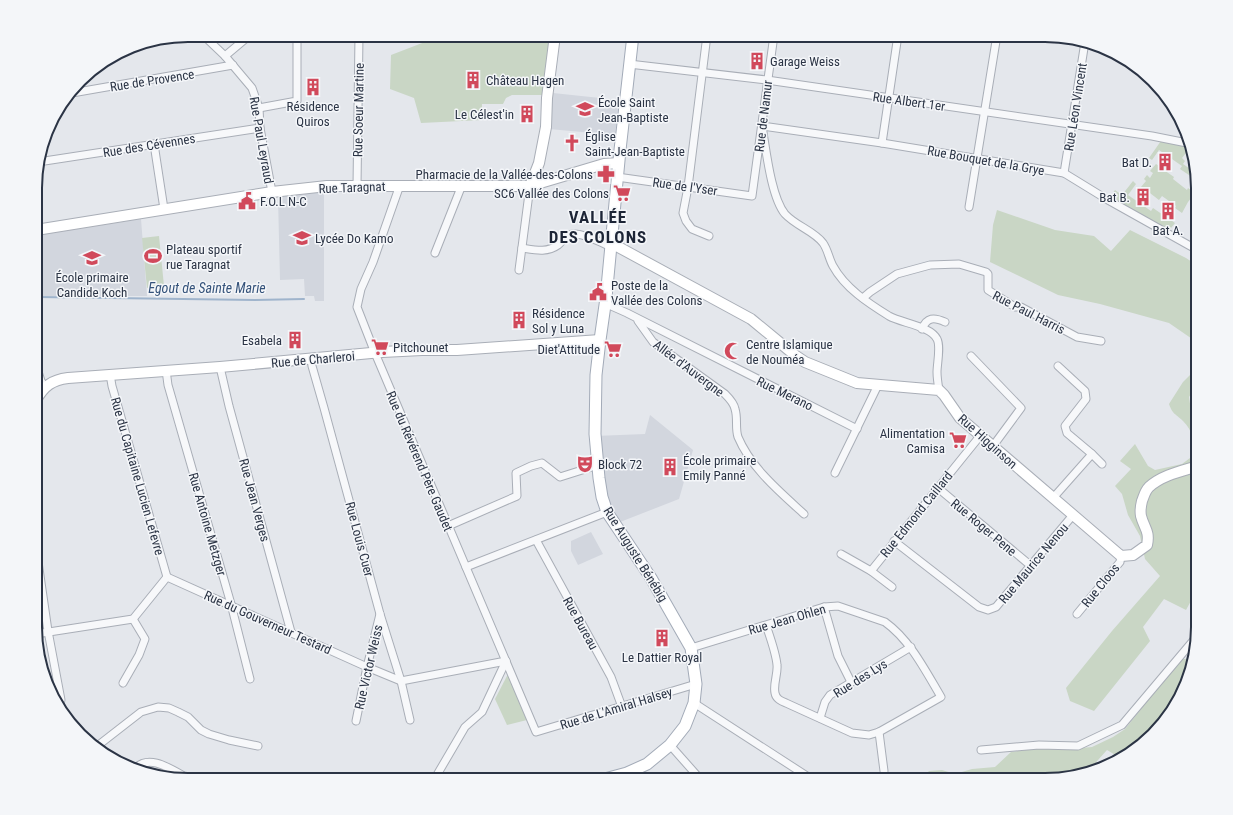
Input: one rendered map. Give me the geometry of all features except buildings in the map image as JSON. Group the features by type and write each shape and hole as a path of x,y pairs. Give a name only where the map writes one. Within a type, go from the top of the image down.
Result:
{"main road":[{"name":"Rue Auguste Bénébig","path":"627,773 647,764 670,745 685,726 694,703 696,684 690,648 651,578 607,512 602,497 598,465 595,434 595,404 600,340 605,305 617,177 632,42"}],"street":[{"name":"Rue Paul Leyraud","path":"210,42 225,56 252,88 259,108 260,128 272,192"},
{"path":"225,56 242,42"},
{"path":"259,108 297,101 297,42"},
{"name":"Rue Soeur Martine","path":"357,186 359,42"},
{"path":"519,270 530,186 539,163 546,127 547,98 554,42"},
{"path":"706,42 688,186 683,213 692,230 709,236"},
{"name":"Rue de Namur","path":"752,196 773,42"},
{"path":"882,143 897,42"},
{"path":"969,207 996,42"},
{"name":"Rue Léon Vincent","path":"1064,173 1084,47"},
{"name":"Rue Albert 1er","path":"630,64 767,80 1072,126 1152,136 1183,142"},
{"name":"Rue de Provence","path":"78,92 233,65"},
{"path":"522,248 540,251 548,250 559,245 566,237 573,234 611,245 751,319 805,362 857,383 939,390 937,373 939,346 938,340 932,333 891,317 863,298 842,280 833,266 824,244 818,237 793,222 784,213 772,180 762,126"},
{"name":"Rue Bouquet de la Grye","path":"762,126 882,143 1064,173 1108,200 1191,246"},
{"name":"Rue des Cévennes","path":"45,161 260,128"},
{"path":"154,144 164,209"},
{"name":"Rue Taragnat","path":"42,229 272,192 327,186 530,186 604,164 619,163"},
{"name":"Rue de l'Yser","path":"617,177 752,196"},
{"name":"Rue du Révérend Père Gaudet","path":"400,185 373,262 361,289 357,307 375,353 536,732"},
{"path":"435,253 462,185"},
{"name":"Rue Paul Harris","path":"863,298 897,274 930,265 959,264 986,272 988,274 988,290 1015,307 1021,307 1077,336 1101,341"},
{"name":"Rue Merano","path":"605,305 609,305 857,429"},
{"name":"Allée d'Auvergne","path":"637,319 653,342 725,394 732,401 736,409 738,436 750,457 772,484 804,514"},
{"path":"922,329 925,322 928,320 935,319 945,322"},
{"name":"Rue de Charleroi","path":"45,387 60,379 110,374 220,367 375,353 422,350 457,350 600,340"},
{"path":"972,356 1021,408 993,446"},
{"name":"Rue Louis Cuer","path":"312,359 312,366 380,614 401,680 410,720"},
{"path":"1058,366 1085,391 1086,399 1065,426 1067,433 1102,464"},
{"name":"Rue Jean Verges","path":"220,367 231,413 291,632"},
{"name":"Rue Antoine Metzger","path":"166,370 168,385 231,604 250,679"},
{"name":"Rue du Capitaine Lucien Lefevre","path":"110,374 112,386 167,577"},
{"path":"42,382 45,387 42,391"},
{"path":"835,473 878,385"},
{"name":"Rue Higginson","path":"939,390 960,418 1121,556"},
{"name":"Rue Edmond Caillard","path":"892,588 870,570 980,436"},
{"path":"1053,498 1092,454"},
{"path":"448,526 517,496 516,473 531,466 542,463 560,478 598,465"},
{"path":"1121,556 1133,555 1147,546 1148,533 1141,515 1140,506 1149,487 1158,481 1191,468"},
{"name":"Rue Roger Pene","path":"938,488 1030,565"},
{"path":"466,567 607,512"},
{"name":"Rue Maurice Nenou","path":"894,541 979,607 988,610 996,607 1073,515"},
{"name":"Rue Bureau","path":"536,540 611,678 622,707"},
{"path":"841,554 870,570"},
{"name":"Rue Cloos","path":"1077,614 1120,562 1121,556"},
{"path":"42,632 133,619 167,577"},
{"name":"Rue du Gouverneur Testard","path":"167,577 231,604 367,667 401,680"},
{"path":"42,590 60,697"},
{"name":"Rue Jean Ohlen","path":"690,648 824,607 838,606 885,622 911,647 941,697 879,732"},
{"path":"824,607 838,656 851,682"},
{"name":"Rue Victor Weiss","path":"356,721 380,614"},
{"path":"123,683 139,655 145,639 133,619"},
{"path":"766,625 777,664 775,685 776,696 786,704 852,733 869,735 879,732 884,771"},
{"path":"981,750 1040,745 1078,746 1122,725 1190,645"},
{"name":"Rue des Lys","path":"820,718 825,702 830,695 911,647"},
{"path":"401,680 506,661"},
{"path":"438,773 465,727 482,712 506,661"},
{"name":"Rue de L'Amiral Halsey","path":"536,732 696,684"},
{"path":"694,703 802,773"},
{"path":"100,743 141,712 158,708 169,708 188,717 201,730 209,734 258,746"},
{"path":"670,745 695,773"},
{"path":"140,764 149,762 159,763 177,773"}],"shaded area":[{"name":"École Saint Jean-Baptiste","path":"553,93 619,100 615,135 549,129"},
{"name":"Lycée Do Kamo","path":"324,192 324,301 315,301 314,296 305,296 304,279 280,280 278,197"},
{"name":"École primaire Candide Koch","path":"141,219 147,296 42,296 42,235"},
{"path":"650,415 693,450 679,499 615,524 607,512 595,436 645,434"},
{"path":"591,532 603,554 578,565 571,551 571,541"}],"green space":[{"path":"425,42 549,42 545,95 512,95 506,98 503,104 482,104 482,120 421,123 414,98 390,89 391,55"},
{"path":"1163,138 1183,142 1186,152 1182,158 1185,161 1183,164 1190,169 1191,176 1180,169 1182,166 1159,150 1152,160 1149,158"},
{"path":"1156,164 1159,166 1161,164 1161,168 1174,177 1173,179 1187,190 1188,188 1191,190 1191,198 1182,213 1175,208 1176,206 1162,196 1159,200 1146,190 1143,194 1141,192 1143,189 1141,187 1146,181 1144,179 1147,175 1150,178 1153,173 1150,171"},
{"path":"1133,181 1136,184 1128,195 1151,211 1153,208 1175,223 1167,233 1108,200 1115,190 1122,195"},
{"path":"997,210 1055,230 1094,236 1111,251 1130,230 1186,258 1191,261 1191,338 1169,323 1100,304 1058,295 990,262 993,225"},
{"name":"Plateau sportif rue Taragnat","path":"159,236 164,286 147,288 142,238"},
{"path":"1191,374 1191,394 1189,397 1191,410 1191,432 1183,421 1173,412 1169,404 1183,382"},
{"path":"1135,444 1148,466 1155,470 1182,464 1191,457 1191,601 1186,610 1164,599 1143,627 1150,641 1094,711 1070,701 1066,688 1112,631 1160,576 1145,559 1140,536 1128,515 1122,494 1115,486 1131,469 1120,461"},
{"path":"1188,657 1180,683 1161,716 1134,743 1115,755 1107,750 1094,764 1064,772 958,773 972,769 995,767 1011,752 1033,749 1070,749 1092,747 1113,737 1125,729 1141,709 1140,704 1178,659 1186,659"},
{"path":"508,674 527,720 507,725 495,699"},
{"path":"942,770 952,773 927,773 929,771"}],"waterway":[{"name":"Egout de Sainte Marie","path":"42,297 255,300 304,299"}],"place":[{"name":"Garage Weiss","path":"757,61"},
{"name":"Château Hagen","path":"473,80"},
{"name":"Résidence Quiros","path":"313,87"},
{"name":"École Saint Jean-Baptiste","path":"585,109"},
{"name":"Le Célest'in","path":"527,114"},
{"name":"Église Saint-Jean-Baptiste","path":"572,143"},
{"name":"Bat D.","path":"1165,162"},
{"name":"Pharmacie de la Vallée-des-Colons","path":"606,174"},
{"name":"SC6 Vallée des Colons","path":"622,193"},
{"name":"Bat B.","path":"1143,197"},
{"name":"F.O.L N-C","path":"247,201"},
{"name":"Bat A.","path":"1168,211"},
{"name":"Lycée Do Kamo","path":"302,238"},
{"name":"Plateau sportif rue Taragnat","path":"153,256"},
{"name":"École primaire Candide Koch","path":"92,258"},
{"name":"Poste de la Vallée des Colons","path":"598,292"},
{"name":"Résidence Sol y Luna","path":"519,320"},
{"name":"Esabela","path":"295,340"},
{"name":"Pitchounet","path":"380,347"},
{"name":"Diet'Attitude","path":"613,349"},
{"name":"Centre Islamique de Nouméa","path":"733,351"},
{"name":"Alimentation Camisa","path":"958,440"},
{"name":"Block 72","path":"585,464"},
{"name":"École primaire Emily Panné","path":"670,467"},
{"name":"Le Dattier Royal","path":"662,638"}],"district":[{"name":"VALLÉE DES COLONS","path":"598,227"}]}
